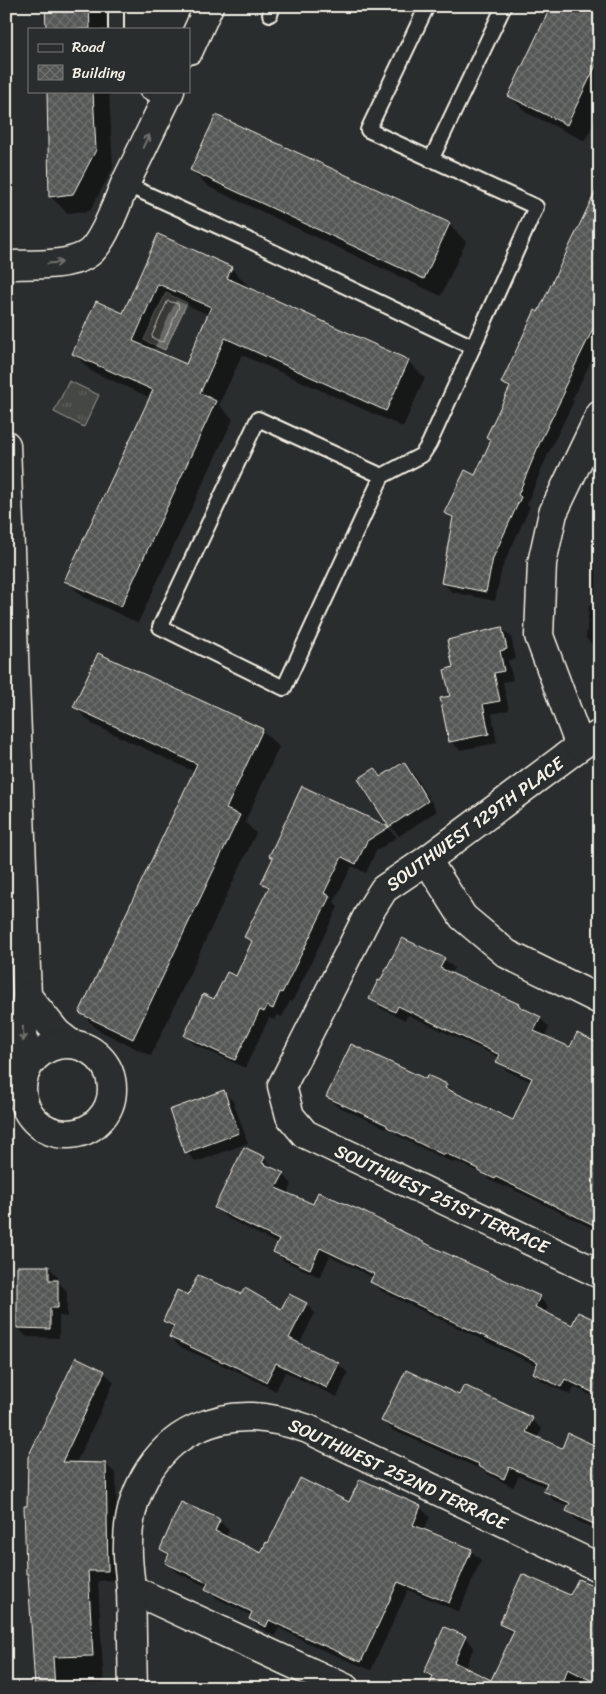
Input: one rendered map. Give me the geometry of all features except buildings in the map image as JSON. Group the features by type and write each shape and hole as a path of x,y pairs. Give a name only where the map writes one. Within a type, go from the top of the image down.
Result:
{"street":[{"path":"190,48 209,6"},
{"path":"6,264 54,263 71,261 87,255 97,244 107,226 161,94"},
{"path":"590,740 539,636 542,564 553,513 600,415"},
{"path":"6,445 27,996 23,1028 25,1072"},
{"name":"SOUTHWEST 129TH PLACE","path":"290,1116 282,1086 370,911 384,889 427,860 590,740"},
{"path":"427,860 463,917 508,954 600,1000"},
{"path":"27,996 57,1033 70,1044"},
{"path":"59,1044 70,1044 83,1047 94,1053 102,1062 109,1073 111,1097 108,1109 100,1120 91,1127 67,1134 49,1130 33,1119 26,1109 22,1097 22,1085 30,1062 38,1054 59,1044"},
{"name":"SOUTHWEST 251ST TERRACE","path":"290,1116 305,1134 600,1274"},
{"name":"SOUTHWEST 252ND TERRACE","path":"131,1589 128,1544 130,1523 135,1500 148,1471 156,1459 170,1445 187,1432 222,1419 243,1417 267,1417 288,1421 308,1429 600,1568"},
{"path":"133,1688 131,1589 345,1688"}],"lane":[{"path":"116,6 116,28"},
{"path":"382,476 258,419 160,627 284,688 382,476 422,455 426,450 536,207 368,130 427,6"},
{"path":"431,160 504,6"},
{"path":"125,184 473,347"}],"green space":[{"path":"69,381 99,395 84,427 54,412"}],"water":[{"path":"166,293 187,303 165,350 144,340"}]}
